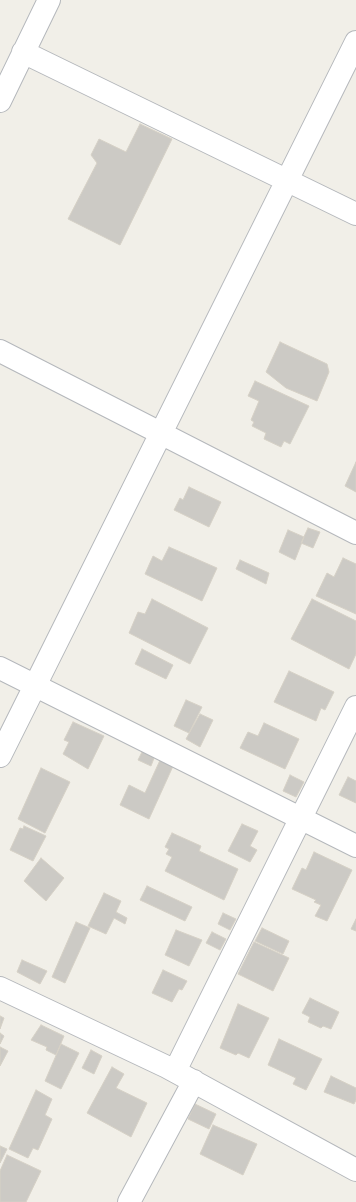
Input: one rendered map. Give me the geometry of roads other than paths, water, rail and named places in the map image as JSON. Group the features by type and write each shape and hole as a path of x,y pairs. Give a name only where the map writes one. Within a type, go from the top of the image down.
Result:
{"street":[{"path":"0,101 49,0"},
{"path":"0,756 356,42"},
{"path":"23,52 356,214"},
{"path":"0,351 356,533"},
{"path":"0,668 356,846"},
{"path":"175,1071 356,707"},
{"path":"0,988 175,1071 356,1170"},
{"path":"129,1202 194,1081"}]}
